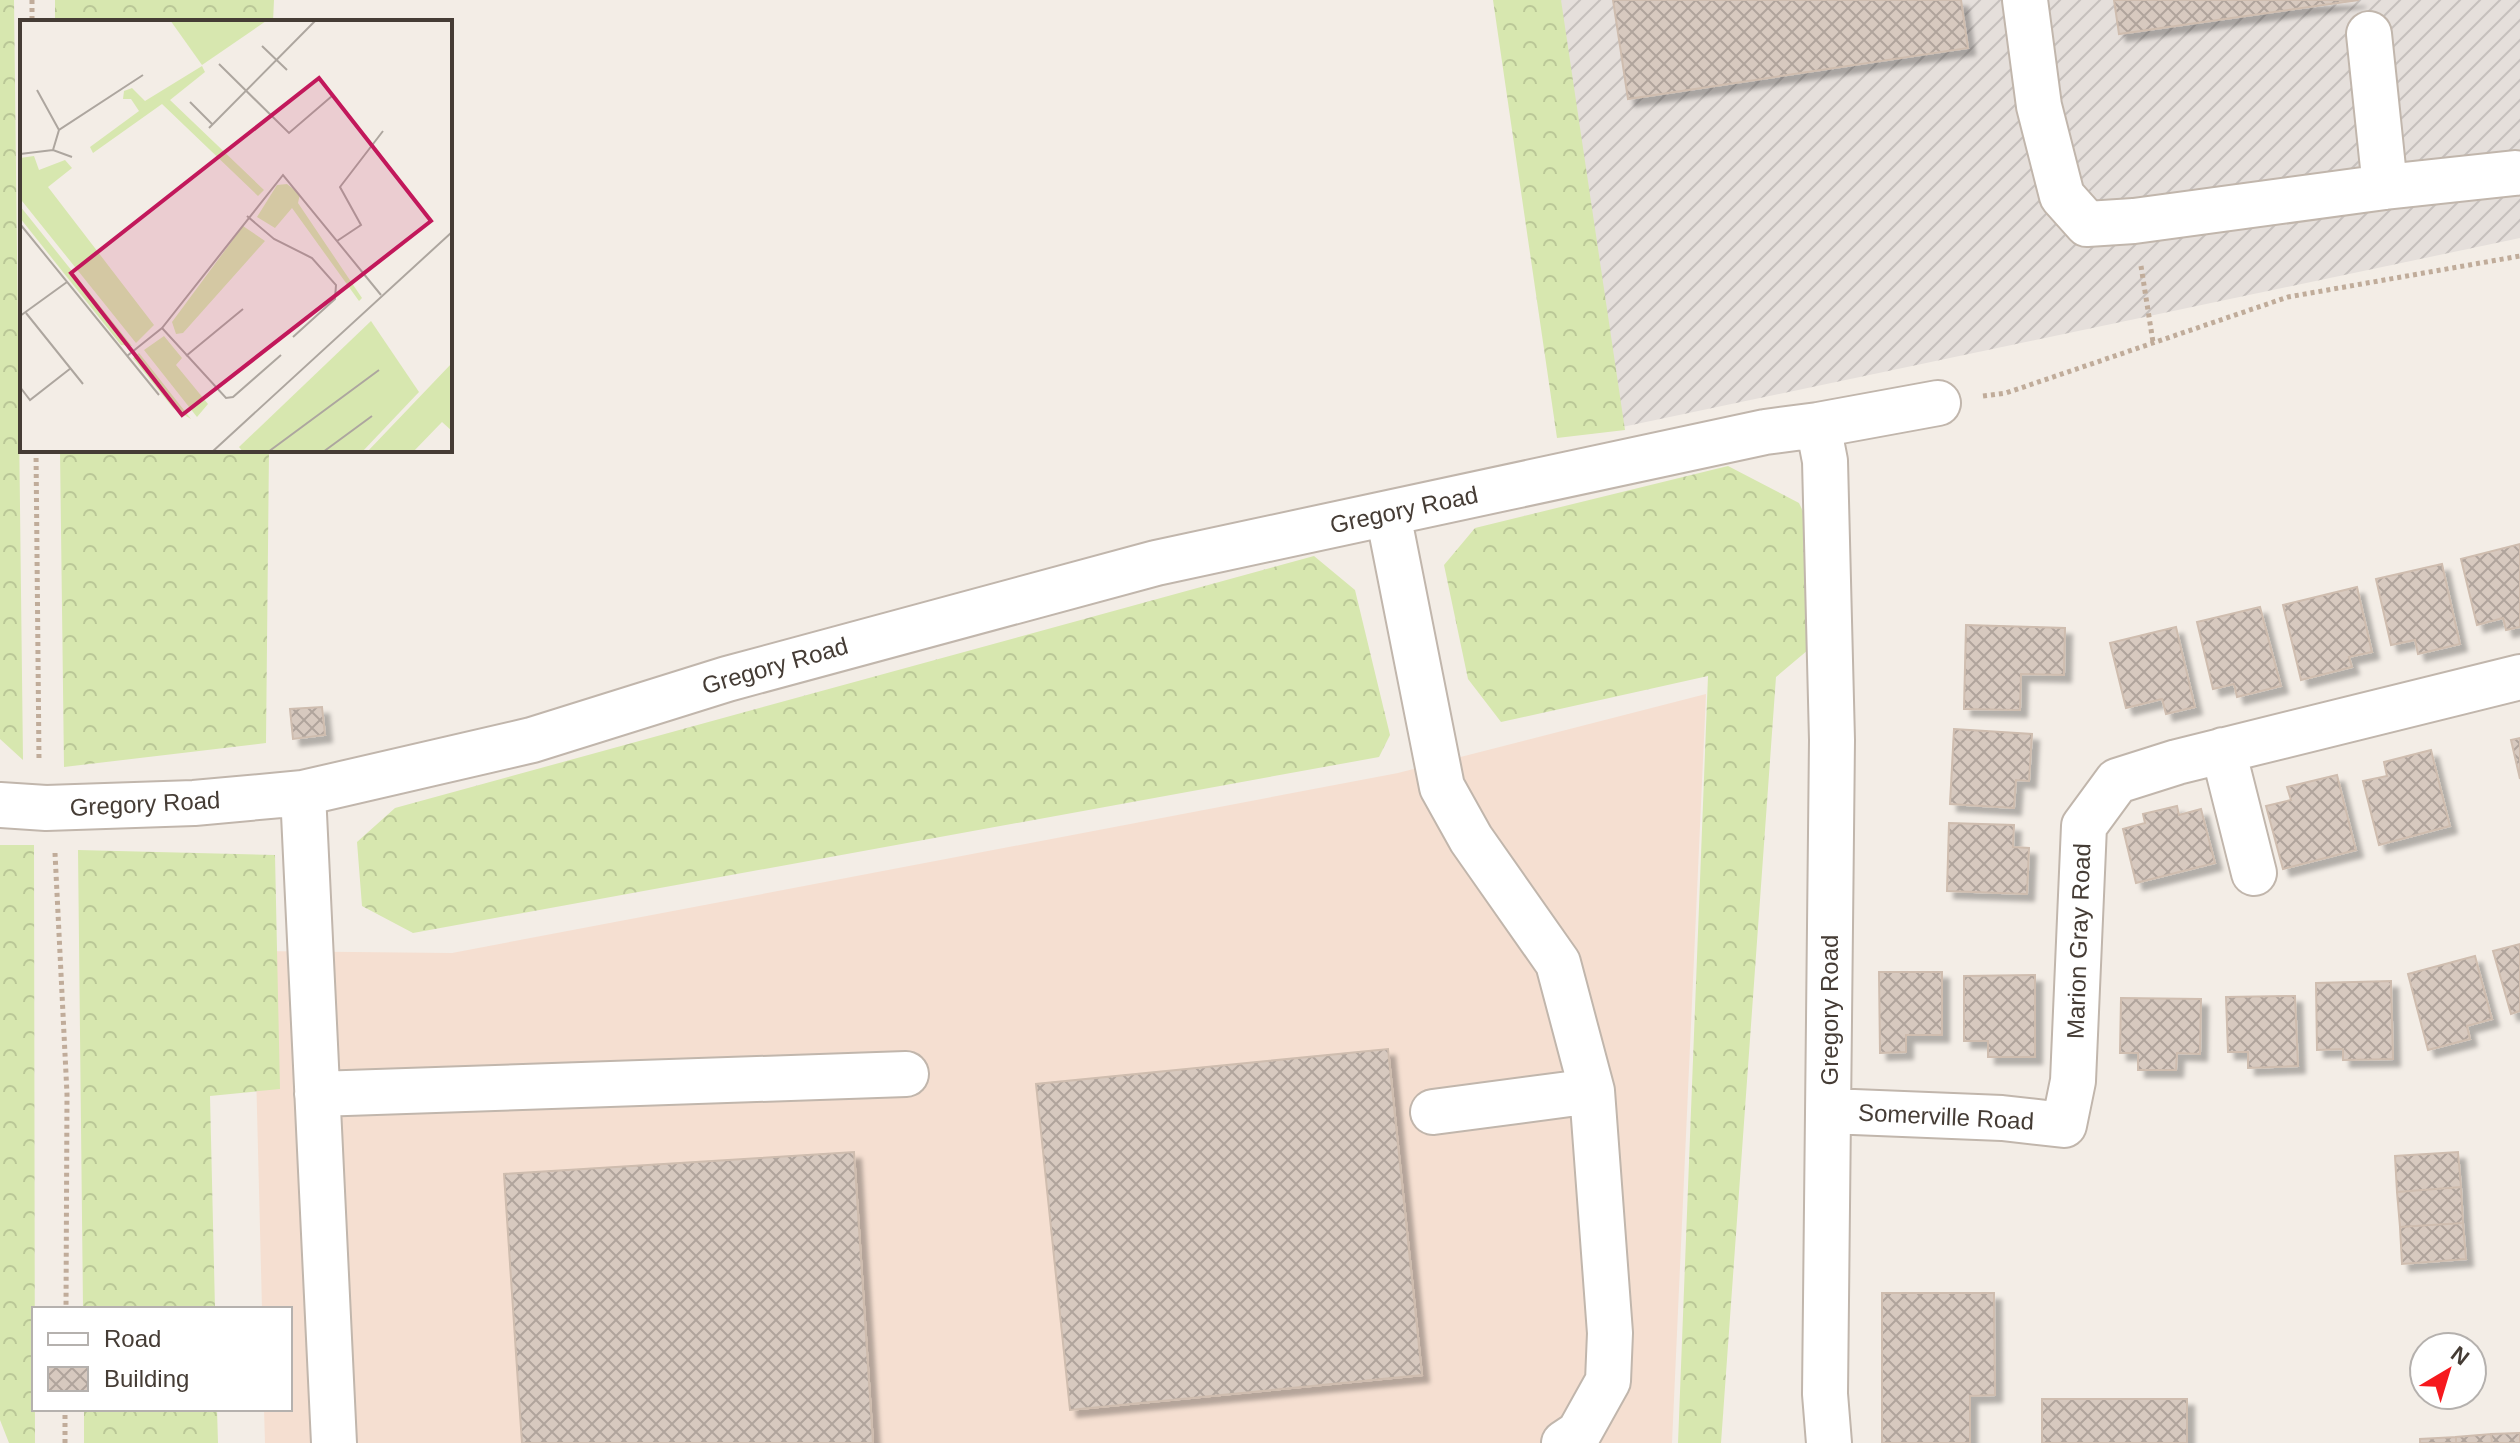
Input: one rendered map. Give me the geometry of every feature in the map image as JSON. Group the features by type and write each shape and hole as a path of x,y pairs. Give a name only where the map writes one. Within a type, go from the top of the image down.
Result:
{"street":[{"path":"2025,0 2039,106 2062,196 2087,224 2134,221 2515,173"},
{"path":"2369,34 2385,187"},
{"path":"1818,425 1938,403"},
{"name":"Gregory Road","path":"0,805 46,808 194,803 303,793 532,740 727,679 1156,563 1765,432 1818,425 1825,461 1832,724 1825,1394 1829,1443"},
{"path":"1388,514 1442,787 1471,839 1558,963 1592,1091 1610,1333 1608,1381 1579,1433 1564,1443"},
{"name":"Marion Gray Road","path":"2064,1125 2074,1066 2084,826 2117,781 2223,750 2520,677"},
{"path":"2223,750 2254,873"},
{"path":"303,793 334,1443"},
{"path":"317,1094 906,1074"},
{"path":"1433,1112 1592,1091"},
{"name":"Somerville Road","path":"1829,1111 2002,1118 2064,1125"}],"path":[{"path":"2134,221 2153,342"},
{"path":"1938,403 2006,393 2288,297 2520,256"},
{"path":"36,452 39,786 57,861 67,1094 66,1307"},
{"path":"65,1411 65,1443"}],"shaded area":[{"path":"1527,0 2520,0 2520,238 1589,434"},
{"path":"1706,694 1672,1443 265,1443 264,1411 292,1411 292,1307 262,1307 253,951 452,953 1398,773"}],"green space":[{"path":"0,0 14,0 23,760 0,739"},
{"path":"55,0 274,0 273,20 55,20"},
{"path":"1493,0 1561,0 1625,430 1557,438"},
{"path":"60,452 269,452 266,743 64,767"},
{"path":"1728,466 1799,503 1828,563 1827,634 1776,677 1721,1443 1678,1443 1708,676 1501,722 1468,679 1444,565 1475,528"},
{"path":"1314,556 1355,590 1390,735 1379,757 413,933 362,906 357,842 395,808"},
{"path":"0,845 34,845 35,1307 32,1307 32,1411 35,1411 35,1443 9,1443 0,1420"},
{"path":"78,850 275,855 280,1089 210,1096 215,1307 83,1307"},
{"path":"84,1411 217,1411 218,1443 84,1443"}],"building":[{"path":"1613,0 1961,0 1968,48 1628,99"},
{"path":"2114,0 2359,0 2119,34"},
{"path":"2520,544 2520,627 2506,630 2503,618 2477,625 2461,559"},
{"path":"2442,564 2460,644 2418,654 2415,640 2391,645 2376,579"},
{"path":"2357,587 2372,652 2349,657 2352,667 2301,680 2283,605"},
{"path":"2260,607 2281,686 2237,697 2234,684 2213,689 2197,622"},
{"path":"1966,625 2065,628 2064,675 2021,674 2020,710 1964,709"},
{"path":"2176,627 2195,707 2166,714 2162,699 2126,708 2110,643"},
{"path":"322,707 325,735 293,739 290,709"},
{"path":"1954,729 2032,734 2029,781 2016,780 2014,808 1950,804"},
{"path":"2520,738 2520,779 2511,740"},
{"path":"2431,750 2450,826 2379,845 2363,781 2387,776 2384,762"},
{"path":"2337,775 2356,850 2283,869 2266,806 2291,800 2287,787"},
{"path":"2177,806 2179,815 2201,809 2215,863 2136,883 2123,829 2145,823 2143,814"},
{"path":"1949,823 2014,825 2013,847 2029,848 2027,894 1947,891"},
{"path":"2520,944 2520,1011 2511,1014 2493,951"},
{"path":"2475,956 2492,1019 2467,1026 2470,1039 2428,1050 2408,974"},
{"path":"1879,972 1942,972 1942,1035 1906,1035 1906,1052 1880,1053"},
{"path":"2035,975 2035,1057 1988,1057 1988,1041 1964,1041 1964,976"},
{"path":"2391,981 2393,1059 2343,1060 2343,1049 2317,1050 2316,983"},
{"path":"2295,996 2298,1066 2248,1068 2248,1052 2228,1052 2226,997"},
{"path":"2121,998 2201,999 2200,1054 2177,1053 2176,1070 2138,1070 2138,1053 2120,1053"},
{"path":"1388,1049 1422,1375 1070,1410 1036,1084"},
{"path":"854,1152 873,1443 522,1443 504,1174"},
{"path":"2458,1152 2461,1187 2397,1192 2395,1156"},
{"path":"2461,1187 2463,1223 2400,1227 2397,1192"},
{"path":"2463,1223 2466,1259 2402,1264 2400,1227"},
{"path":"1882,1293 1994,1293 1995,1395 1970,1396 1970,1443 1882,1443"},
{"path":"2042,1399 2187,1399 2187,1443 2042,1443"},
{"path":"2520,1433 2520,1443 2492,1443 2491,1434"},
{"path":"2491,1434 2492,1443 2456,1443 2456,1437"},
{"path":"2456,1437 2456,1443 2420,1443 2420,1439"}]}
